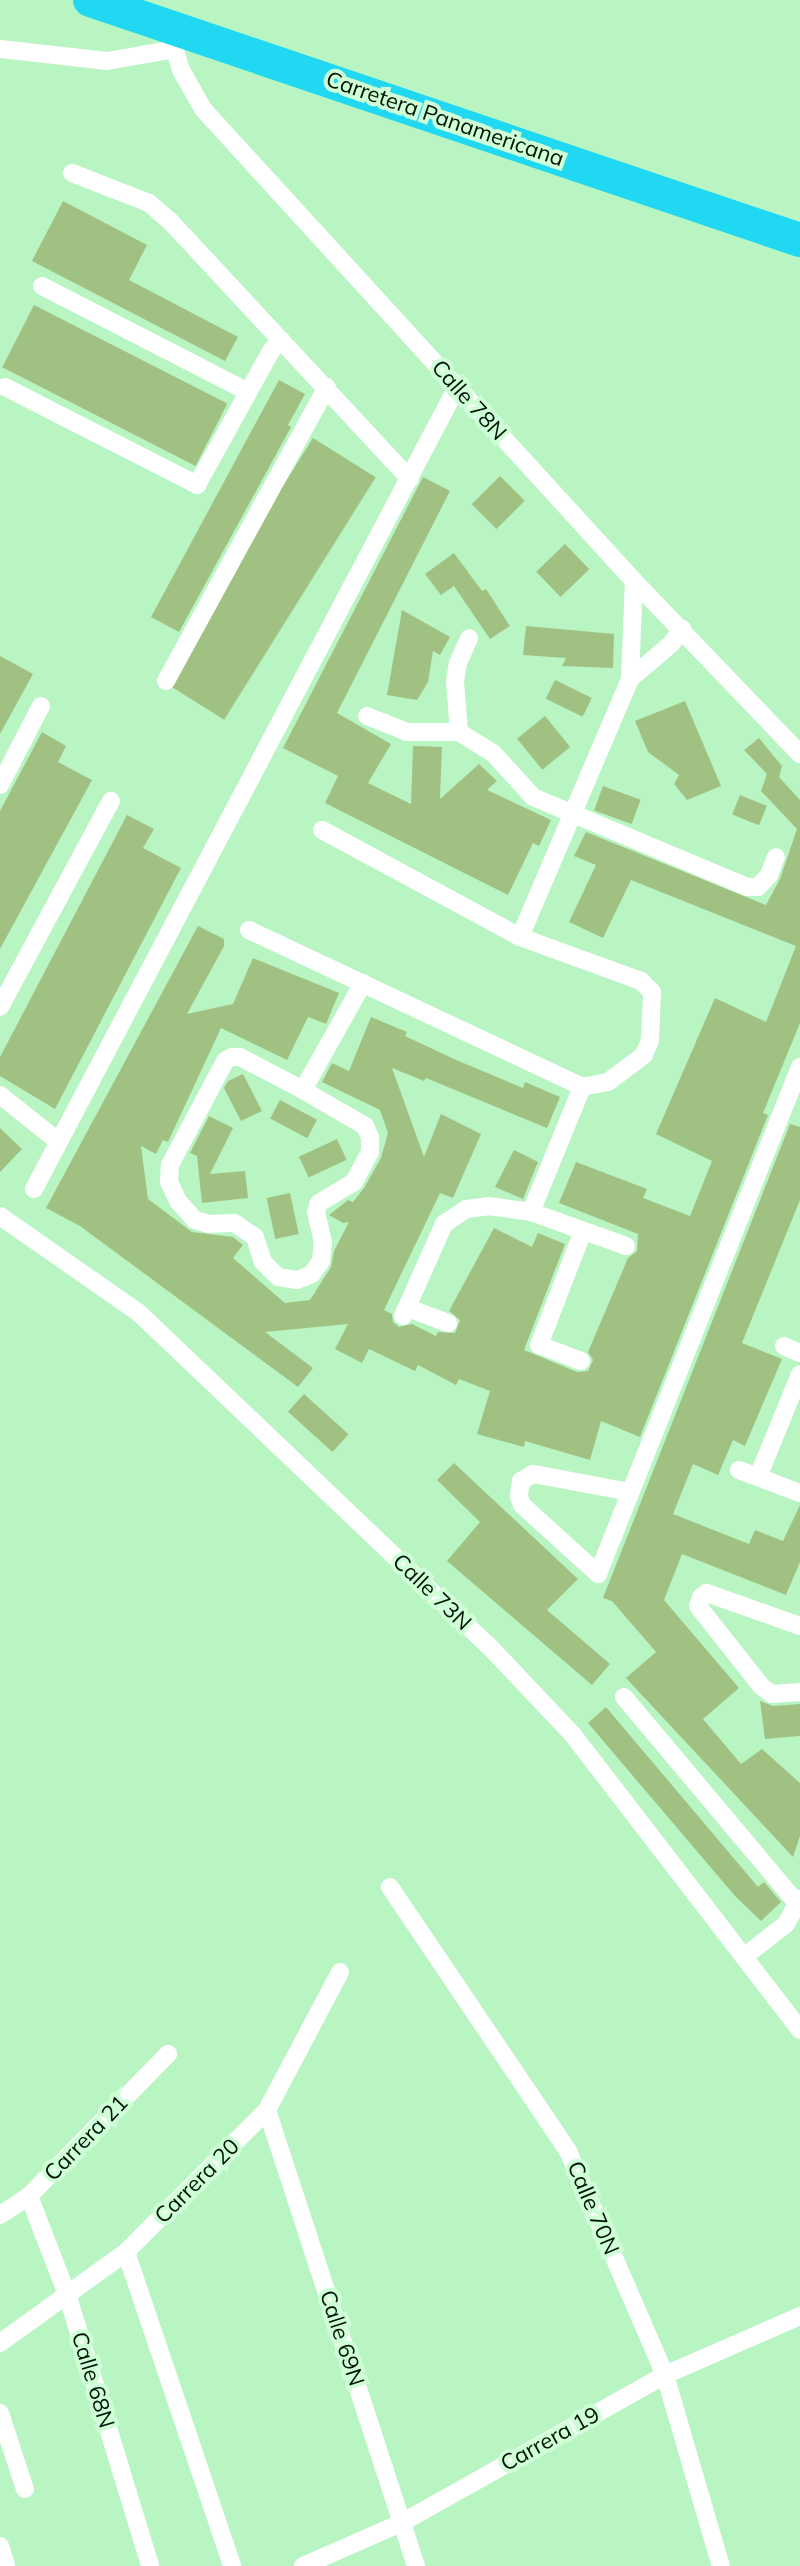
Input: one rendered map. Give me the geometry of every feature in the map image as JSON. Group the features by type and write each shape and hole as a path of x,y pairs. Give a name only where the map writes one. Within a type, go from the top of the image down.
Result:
{"highway":[{"name":"Carretera Panamericana","path":"90,0 171,37 800,240"}],"street":[{"path":"0,49 107,61 171,37"},
{"name":"Calle 78N","path":"171,37 181,70 203,109 634,581 800,754"},
{"path":"72,173 149,203 327,387 410,479"},
{"path":"42,286 248,392"},
{"path":"5,387 197,485 248,392 281,340"},
{"path":"166,681 327,387"},
{"path":"34,1189 457,387"},
{"path":"520,937 630,679 634,581"},
{"path":"630,679 671,644 682,629"},
{"path":"459,732 455,681 458,663 469,638"},
{"path":"0,785 41,706"},
{"path":"367,716 407,732 459,732 493,753 533,797 747,887 758,887 769,875 776,857"},
{"path":"0,1007 111,801"},
{"path":"249,930 582,1087 608,1082 644,1055 650,1040 652,992 641,981 520,937 322,830"},
{"path":"303,1090 363,983"},
{"path":"240,1057 303,1090 365,1126 370,1137 370,1152 354,1182 319,1203 316,1212 323,1242 321,1261 312,1274 297,1280 278,1277 263,1262 255,1237 234,1223 209,1224 195,1220 178,1201 169,1182 170,1165 225,1061 240,1057"},
{"path":"630,1492 533,1474 521,1481 519,1496 522,1505 598,1574 800,1067"},
{"path":"531,1212 582,1087"},
{"path":"0,1095 59,1142"},
{"path":"448,1323 405,1312 444,1224 466,1209 489,1206 531,1212 626,1246"},
{"name":"Calle 73N","path":"0,1216 139,1313 488,1645 573,1735 800,2030"},
{"path":"581,1361 539,1345 583,1231"},
{"path":"758,1477 800,1374"},
{"path":"739,1470 800,1493"},
{"path":"799,1623 707,1593 698,1606 762,1687 772,1694 800,1692"},
{"path":"624,1697 799,1902 772,1938 745,1956"},
{"name":"Calle 70N","path":"390,1887 568,2151 665,2375 721,2566"},
{"name":"Carrera 20","path":"0,2343 68,2297 126,2252 267,2110 340,1972"},
{"name":"Carrera 21","path":"0,2215 29,2196 168,2054"},
{"name":"Calle 69N","path":"267,2110 416,2566"},
{"name":"Calle 68N","path":"29,2196 68,2297 150,2566"},
{"path":"126,2252 232,2566"},
{"name":"Carrera 19","path":"303,2566 403,2522 665,2375 800,2316"},
{"path":"0,2413 25,2489"},
{"path":"0,2546 6,2566"}],"building":[{"path":"63,201 147,245 129,280 238,337 225,361 32,261"},
{"path":"34,305 227,404 196,466 2,367"},
{"path":"279,380 305,394 288,425 291,427 179,632 151,617"},
{"path":"313,438 376,477 224,720 161,681"},
{"path":"500,476 525,501 496,529 472,504"},
{"path":"423,477 450,491 337,713 391,744 368,783 411,804 413,746 442,747 440,799 479,764 497,781 487,790 551,820 539,846 533,843 508,895 325,803 338,776 283,748"},
{"path":"565,544 589,569 561,597 536,572"},
{"path":"454,553 482,591 486,589 510,626 490,639 454,586 441,595 425,574"},
{"path":"402,610 450,637 440,655 433,651 428,682 417,700 387,695"},
{"path":"526,626 614,634 613,668 562,666 566,658 523,655"},
{"path":"0,656 33,674 0,734"},
{"path":"555,680 592,698 583,717 546,699"},
{"path":"685,701 721,786 687,800 674,784 679,775 648,752 635,721"},
{"path":"545,716 570,747 542,770 517,739"},
{"path":"42,732 66,746 58,762 92,780 0,949 0,811"},
{"path":"759,738 782,766 779,777 800,800 800,1023 763,1113 768,1115 640,1437 601,1421 590,1460 525,1441 524,1447 477,1434 490,1391 459,1379 456,1385 418,1365 415,1371 369,1349 362,1363 335,1349 348,1324 265,1332 313,1368 298,1387 80,1226 46,1208 198,926 224,939 224,946 187,1014 233,1004 253,958 339,993 326,1024 308,1017 287,1060 221,1028 168,1142 163,1140 156,1154 141,1146 148,1199 192,1232 233,1237 243,1245 233,1258 285,1303 310,1300 331,1267 334,1251 349,1222 343,1223 329,1215 348,1200 353,1202 364,1188 381,1158 388,1133 380,1110 322,1082 332,1063 349,1071 371,1017 407,1032 405,1036 454,1059 523,1088 525,1082 560,1097 547,1128 426,1078 424,1081 392,1068 424,1157 441,1114 481,1134 453,1198 440,1193 384,1310 392,1314 393,1322 399,1327 412,1324 436,1336 438,1332 455,1333 460,1320 449,1311 494,1228 532,1247 538,1233 565,1244 524,1350 577,1372 588,1371 593,1360 588,1352 628,1258 637,1251 638,1234 559,1203 576,1162 647,1189 643,1198 690,1216 712,1161 656,1134 715,998 766,1022 796,946 631,880 603,938 569,922 596,865 574,856 586,832 766,905 780,879 797,829 761,791 767,774 744,750"},
{"path":"603,786 641,800 632,824 594,810"},
{"path":"740,795 767,806 759,825 732,814"},
{"path":"127,815 154,829 143,848 181,868 55,1109 0,1076 0,1057"},
{"path":"243,1074 262,1111 241,1121 224,1088 228,1081"},
{"path":"280,1100 317,1120 307,1138 270,1119"},
{"path":"209,1116 233,1128 210,1174 245,1171 248,1198 202,1203 197,1156 190,1153"},
{"path":"790,1124 800,1127 800,1200 742,1343 782,1359 745,1446 733,1440 718,1475 693,1464 673,1514 749,1544 755,1530 783,1541 800,1505 800,1562 786,1595 682,1554 664,1600 739,1688 703,1719 741,1764 762,1749 800,1783 800,1836 793,1857 626,1678 656,1652 612,1601 603,1598"},
{"path":"0,1128 22,1149 0,1172"},
{"path":"337,1139 347,1160 309,1178 299,1157"},
{"path":"514,1150 538,1162 523,1199 495,1187"},
{"path":"290,1193 299,1234 275,1239 267,1198"},
{"path":"304,1394 349,1434 333,1452 288,1412"},
{"path":"454,1463 578,1579 547,1610 610,1664 592,1685 447,1561 480,1522 437,1480"},
{"path":"760,1701 773,1706 800,1704 800,1736 765,1739"},
{"path":"606,1707 758,1887 764,1882 781,1902 761,1921 735,1896 588,1723"}]}
